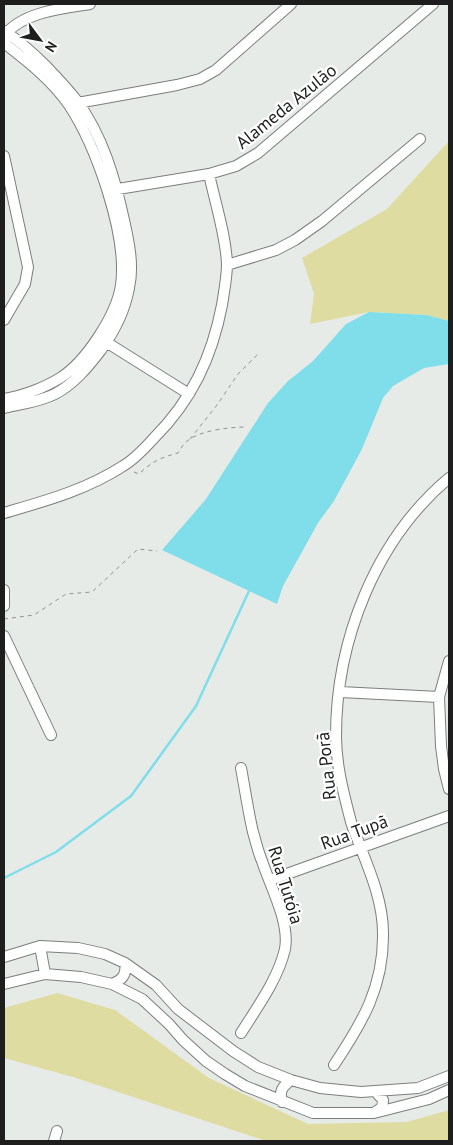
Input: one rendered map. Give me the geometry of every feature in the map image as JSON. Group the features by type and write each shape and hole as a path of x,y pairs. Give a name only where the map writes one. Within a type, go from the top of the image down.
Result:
{"street":[{"path":"4,408 43,399 55,394 87,369 106,342 119,318 130,287 130,253 112,190 98,163 73,103 41,74 5,36 28,18 63,8 90,4"},
{"path":"73,103 177,85 200,79 216,70 291,4"},
{"name":"Alameda Azulão","path":"112,190 209,174 236,166 258,153 433,4"},
{"path":"227,265 276,250 295,240 322,221 420,139"},
{"path":"4,156 28,267 24,284 4,320"},
{"path":"4,513 74,492 125,465 144,449 169,423 189,394 212,346 225,289 226,250 209,174"},
{"path":"4,399 62,378 79,362 95,341 116,302 121,286 121,259 112,190"},
{"path":"106,342 189,394"},
{"name":"Rua Porã","path":"334,1065 356,1032 372,1002 379,976 384,934 381,906 350,821 339,773 336,736 346,649 351,630 376,571 394,539 438,487 449,478"},
{"path":"4,590 4,606"},
{"path":"4,636 51,735"},
{"path":"449,661 439,697 441,746 449,789"},
{"path":"340,692 439,697"},
{"name":"Rua Tutóia","path":"241,768 253,831 262,862 270,880 285,933 285,947 271,985 241,1033"},
{"name":"Rua Tupã","path":"270,880 449,816"},
{"path":"40,946 45,974"},
{"path":"4,958 40,946 78,948 105,954 125,963 156,985 178,1009 233,1052 258,1067 290,1080 320,1088 343,1092 418,1088 449,1076"},
{"path":"112,984 125,975 125,963"},
{"path":"4,984 45,974 81,977 112,984 142,999 206,1061 225,1074 245,1086 313,1113 374,1113 429,1099 449,1090"},
{"path":"282,1102 281,1089 290,1080"},
{"path":"374,1113 381,1109 383,1105 381,1096 375,1091"}],"path":[{"path":"125,465 139,474 150,463 178,453 217,405 238,374 259,353"},
{"path":"189,439 215,430 230,427 247,427"},
{"path":"4,619 34,615 66,594 92,592 138,549 157,551"}],"shaded area":[{"path":"449,141 449,321 427,315 369,312 310,324 314,294 302,258 387,209"},
{"path":"57,993 115,1010 209,1078 308,1124 407,1122 449,1110 449,1141 266,1141 73,1077 4,1058 4,1008"}],"water":[{"path":"369,312 427,315 449,321 449,364 424,368 393,386 383,398 362,449 334,501 318,523 283,586 277,604 162,550 206,499 268,403 288,381 313,361 346,324"}],"waterway":[{"path":"4,878 56,852 131,796 196,706 249,591"}]}
